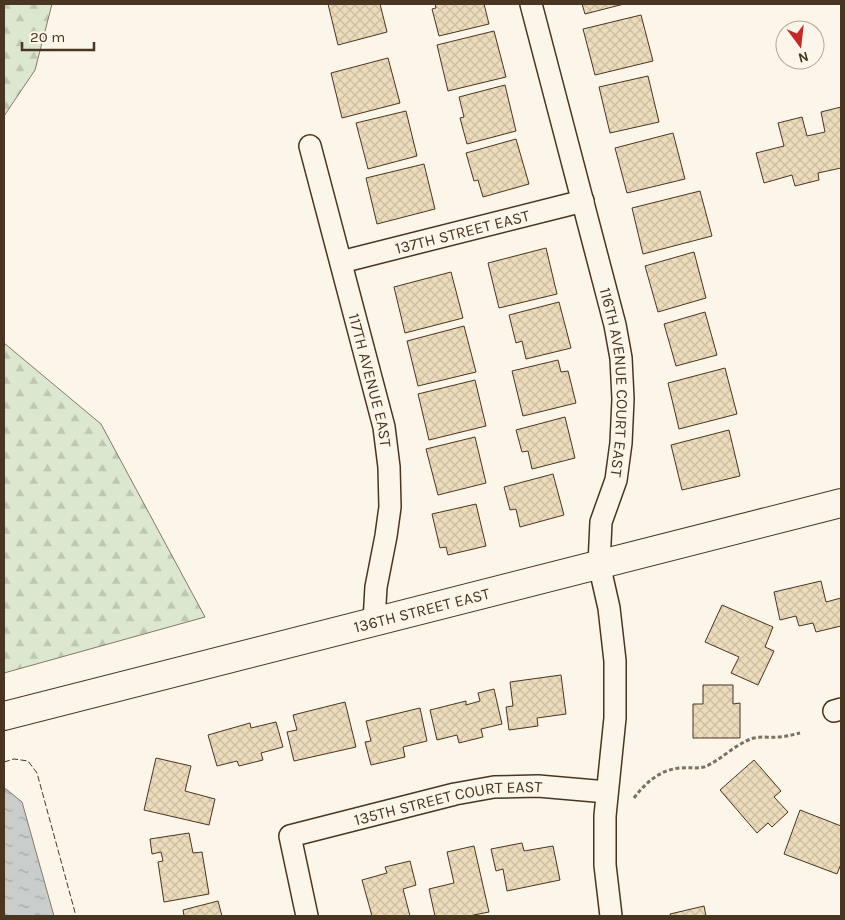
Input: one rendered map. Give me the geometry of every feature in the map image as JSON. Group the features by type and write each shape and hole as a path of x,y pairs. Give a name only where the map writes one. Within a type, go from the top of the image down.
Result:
{"street":[{"name":"116TH AVENUE COURT EAST","path":"531,4 615,324 621,358 623,399 621,442 616,480 601,522 599,564 609,608 615,661 615,718 605,816 605,866 611,916"},
{"name":"117TH AVENUE EAST","path":"310,146 384,427 389,467 390,507 376,587 374,621"},
{"name":"137TH STREET EAST","path":"341,262 583,201"},
{"name":"136TH STREET EAST","path":"4,716 841,503"},
{"name":"135TH STREET COURT EAST","path":"307,916 290,836 455,794 494,787 538,786 607,792"}],"path":[{"path":"634,798 641,788 656,775 666,771 676,768 696,768 708,765 728,751 754,738 776,738 800,733"}],"green space":[{"path":"4,4 52,4 35,70 4,116"},
{"path":"4,343 101,424 205,617 4,673"}],"water":[{"path":"4,789 22,802 54,916 4,916"}],"building":[{"path":"328,4 380,4 387,32 338,45"},
{"path":"435,4 484,4 489,24 439,36 432,9 436,8"},
{"path":"582,4 624,4 585,14"},
{"path":"641,15 653,61 595,75 583,29"},
{"path":"494,31 506,77 448,91 437,45"},
{"path":"388,58 400,103 342,118 331,73"},
{"path":"648,76 659,122 610,133 599,87"},
{"path":"505,85 516,131 467,144 460,118 464,117 459,97"},
{"path":"841,107 841,168 818,173 819,180 795,186 792,175 764,183 756,153 784,146 778,123 802,117 807,136 825,132 821,112"},
{"path":"406,111 417,156 368,169 356,123"},
{"path":"673,133 685,179 627,193 615,148"},
{"path":"516,139 529,184 483,197 478,180 474,181 466,153"},
{"path":"424,164 435,209 377,224 366,178"},
{"path":"700,191 712,236 643,254 632,208"},
{"path":"546,248 557,294 499,308 488,263"},
{"path":"694,252 706,298 658,312 645,266"},
{"path":"451,272 463,318 405,333 394,287"},
{"path":"559,302 571,348 526,359 522,341 516,343 509,315"},
{"path":"705,312 717,355 676,366 664,324"},
{"path":"464,326 476,372 418,386 407,341"},
{"path":"558,360 561,372 568,371 576,403 523,416 512,371"},
{"path":"725,368 737,414 679,429 668,383"},
{"path":"475,380 486,426 429,440 418,394"},
{"path":"565,417 575,458 532,469 528,451 522,452 516,430"},
{"path":"729,430 740,476 682,490 671,445"},
{"path":"475,437 486,483 438,495 426,449"},
{"path":"553,474 564,515 520,527 516,509 510,510 504,487"},
{"path":"476,504 486,546 448,555 446,547 440,548 432,514"},
{"path":"821,581 826,602 841,598 841,626 816,632 813,623 799,626 796,616 780,620 774,592"},
{"path":"722,605 773,627 765,647 774,651 758,685 731,673 739,657 705,642"},
{"path":"561,675 566,714 537,718 538,726 509,730 506,707 513,706 510,682"},
{"path":"703,685 733,685 733,704 740,703 740,738 693,738 693,704 703,704"},
{"path":"494,689 502,724 481,729 483,737 459,743 457,735 437,740 430,710 466,701 466,705 480,701 478,693"},
{"path":"345,702 356,747 294,761 287,732 297,730 293,715"},
{"path":"420,708 427,741 403,747 405,757 371,765 365,742 371,741 366,721"},
{"path":"276,722 283,747 261,753 263,760 239,766 237,761 217,766 208,735 250,723 251,728"},
{"path":"156,758 191,766 185,791 215,799 209,825 144,810"},
{"path":"754,760 781,791 774,797 788,812 772,827 768,823 757,833 720,790"},
{"path":"800,810 841,826 841,864 837,874 784,854"},
{"path":"189,833 193,853 202,852 209,894 164,902 158,862 163,861 161,852 152,854 150,839"},
{"path":"522,843 524,851 553,846 560,880 507,891 503,869 496,871 491,849"},
{"path":"474,846 489,912 469,916 435,916 429,889 454,883 447,852"},
{"path":"410,861 416,885 403,889 410,916 372,916 362,880 387,873 385,867"},
{"path":"218,901 222,916 184,916 183,910"},
{"path":"704,906 706,916 671,916 670,914"}],"fence":[{"path":"4,762 14,759 28,761 37,773 76,916"}]}
